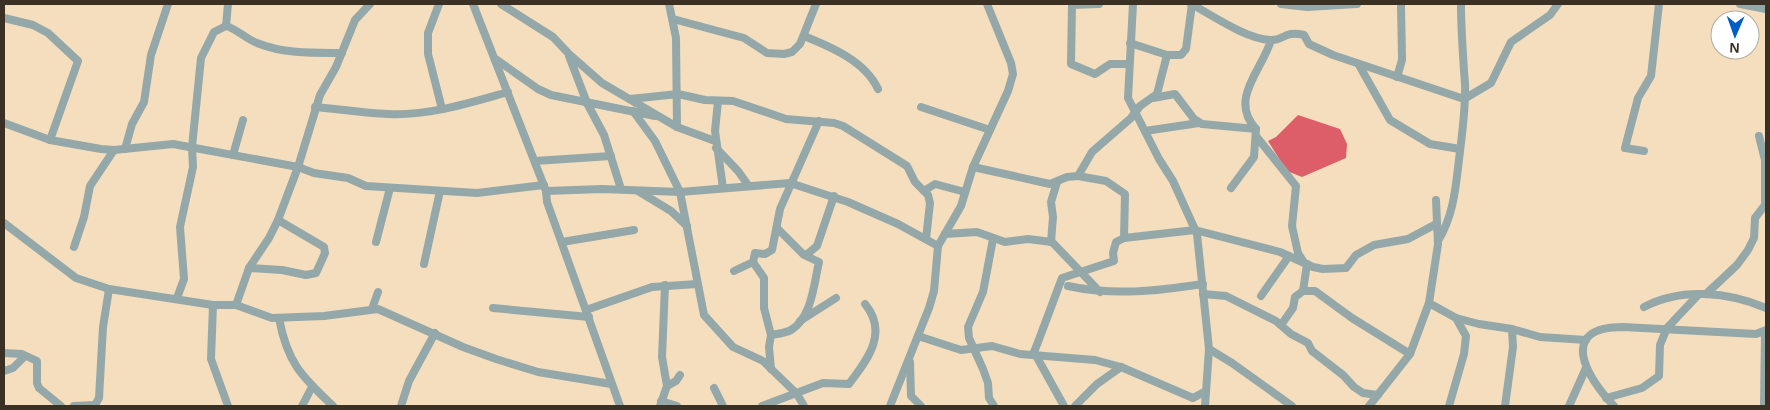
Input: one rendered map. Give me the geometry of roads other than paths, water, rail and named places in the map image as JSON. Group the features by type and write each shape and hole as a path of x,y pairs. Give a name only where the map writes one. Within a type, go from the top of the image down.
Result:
{"street":[{"path":"125,149 132,124 144,102 151,55 168,4"},
{"path":"226,26 228,4"},
{"path":"236,305 249,268 269,238 278,220 298,168 315,106 342,53 355,20 370,4"},
{"path":"438,4 428,33 428,54 442,109"},
{"path":"474,4 545,188 547,202 620,406"},
{"path":"501,4 553,37 569,54 602,82 677,128 715,145 748,185"},
{"path":"669,4 678,94 677,128"},
{"path":"672,19 744,38 767,53 775,54 792,52 800,44 815,4"},
{"path":"890,406 910,358 934,291 938,246 961,206 973,167 1008,91 1012,74 1011,63 987,4"},
{"path":"1099,4 1072,5 1071,64 1095,74 1110,64 1128,64"},
{"path":"1133,4 1128,64 1128,98 1159,159 1173,181 1195,230 1203,284 1209,349 1205,406"},
{"path":"1130,43 1167,55 1181,55 1186,49 1192,4 1239,30 1271,40 1292,32 1304,35 1309,44 1359,65 1464,99 1491,83 1511,42 1550,15 1558,4"},
{"path":"1282,4 1307,7 1357,4"},
{"path":"1397,77 1402,60 1401,4"},
{"path":"1438,240 1446,227 1454,199 1460,149 1464,99 1461,4"},
{"path":"1644,152 1625,148 1638,98 1651,76 1659,4"},
{"path":"1740,4 1766,9"},
{"path":"4,18 33,25 48,33 78,61 50,140"},
{"path":"226,26 255,43 271,48 311,54 342,53"},
{"path":"177,298 184,279 180,227 193,167 192,147 202,52 214,32 226,26"},
{"path":"804,36 830,45 847,57 873,78 878,89"},
{"path":"1271,40 1267,54 1253,75 1246,95 1246,104 1250,122 1256,132 1296,186 1292,226 1298,253 1305,262 1303,291"},
{"path":"569,54 587,103 602,130 621,189"},
{"path":"1078,176 1092,152 1112,136 1140,106 1152,98 1160,86 1167,55"},
{"path":"497,60 538,89 551,95 659,116"},
{"path":"1359,65 1390,120 1430,144 1460,149"},
{"path":"315,106 388,114 442,109 508,92"},
{"path":"630,99 678,94 718,101 733,101 786,118 819,121 843,126 902,161 907,166 915,182 928,195 930,203 926,239"},
{"path":"1152,98 1175,94 1199,123"},
{"path":"718,101 715,145 723,188"},
{"path":"921,107 990,130"},
{"path":"633,111 655,141 680,192 704,316 728,343 743,353 763,360 797,394 804,406"},
{"path":"233,155 243,120"},
{"path":"771,369 770,347 772,335 764,308 764,278 753,262 755,253 765,254 772,250 780,209 819,121"},
{"path":"4,123 50,140 114,150 161,143 192,147 298,168 314,173 348,178 366,186 390,188 476,193 545,188 636,189 680,192 790,183 834,196 898,224 938,246"},
{"path":"1145,131 1199,123 1256,132"},
{"path":"1230,188 1251,163 1256,132"},
{"path":"1606,398 1642,388 1658,376 1660,345 1666,328 1737,265 1754,238 1755,218 1765,204 1766,160 1759,136"},
{"path":"74,247 84,217 90,186 114,150"},
{"path":"535,162 611,156"},
{"path":"973,167 1050,184 1068,177 1078,176 1106,181 1125,194 1124,238"},
{"path":"1051,242 1053,217 1051,202 1057,182"},
{"path":"924,191 935,184 965,192"},
{"path":"376,242 390,188"},
{"path":"636,189 671,211 687,226"},
{"path":"424,264 440,191"},
{"path":"806,255 817,246 834,196"},
{"path":"1369,406 1410,354 1429,303 1438,240 1436,200"},
{"path":"249,268 282,270 306,275 316,273 325,253 324,246 278,220"},
{"path":"4,223 76,278 109,289 213,305 236,305 264,316 279,318 324,316 372,309 403,318 463,347 538,372 611,384"},
{"path":"1064,406 1034,352 1060,281 1064,276 1114,261 1113,253 1116,242 1124,238 1195,230 1289,256 1324,269 1346,268 1356,255 1374,245 1408,239 1436,224"},
{"path":"777,228 806,255 819,262 811,299 800,321"},
{"path":"562,242 634,230"},
{"path":"945,234 977,232 1005,242 1028,239 1051,242 1062,251 1100,292"},
{"path":"993,238 983,292 968,327 969,338 988,384 989,398 994,406"},
{"path":"1262,296 1289,256"},
{"path":"734,271 753,262"},
{"path":"493,308 588,313 623,296 665,284 697,284"},
{"path":"665,284 662,357 667,386 661,404 677,406"},
{"path":"1068,286 1100,292 1142,292 1203,284"},
{"path":"74,406 96,406 99,398 103,327 109,289"},
{"path":"1281,325 1293,308 1295,297 1303,291 1315,291 1352,318 1410,354"},
{"path":"372,309 378,292"},
{"path":"1203,294 1226,296 1281,325 1291,334 1308,343 1312,351 1343,375 1354,387 1363,392 1378,395"},
{"path":"1644,308 1664,299 1702,295 1733,297 1766,308"},
{"path":"772,335 790,331 800,321 836,298"},
{"path":"1429,303 1456,318 1479,324 1512,329 1540,337 1586,340"},
{"path":"762,406 824,383 849,384 871,354 875,344 874,319 866,304"},
{"path":"213,305 211,359 228,406"},
{"path":"279,318 287,353 296,368 312,387 333,406"},
{"path":"1449,406 1464,354 1466,336 1456,318"},
{"path":"1466,336 1479,324"},
{"path":"1614,406 1596,386 1586,368 1584,358 1586,340 1593,331 1605,327 1666,328 1740,334 1766,331 1764,406"},
{"path":"1505,406 1514,347 1512,329"},
{"path":"401,406 409,381 435,333"},
{"path":"918,336 960,350 992,346 1020,354 1095,360 1122,367 1193,398 1206,391"},
{"path":"1209,349 1232,362 1292,406"},
{"path":"4,353 26,356 37,360 39,388 61,406"},
{"path":"4,371 13,368 26,356"},
{"path":"910,358 911,396 921,406"},
{"path":"1075,406 1097,384 1122,367"},
{"path":"1569,406 1586,368"},
{"path":"667,386 676,381 680,376"},
{"path":"302,406 312,387"},
{"path":"714,388 723,406"}]}
